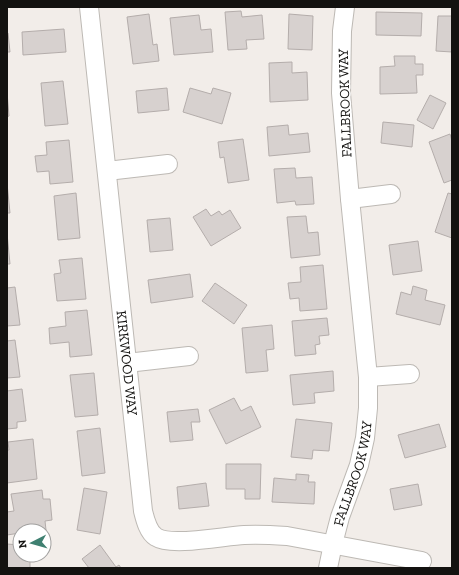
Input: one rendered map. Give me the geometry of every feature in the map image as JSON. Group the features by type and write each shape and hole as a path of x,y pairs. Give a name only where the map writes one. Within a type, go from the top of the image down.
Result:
{"street":[{"name":"KIRKWOOD WAY","path":"89,7 143,510 149,529 154,537 163,541 265,534 308,539 333,544"},
{"name":"FALLBROOK WAY","path":"328,568 340,517 359,465 365,438 368,408 368,377 341,93 342,31 345,7"},
{"path":"107,171 168,164"},
{"path":"350,199 391,194"},
{"path":"127,363 189,356"},
{"path":"368,377 410,374"},
{"path":"333,544 422,561"}],"building":[{"path":"241,11 242,17 262,15 264,39 246,40 247,49 228,50 225,12"},
{"path":"376,12 422,13 421,36 376,35"},
{"path":"149,14 153,45 157,44 159,61 133,64 127,17"},
{"path":"289,14 313,16 312,50 288,49"},
{"path":"199,15 201,30 211,29 213,52 174,55 170,18"},
{"path":"438,16 452,16 452,52 436,51"},
{"path":"64,29 66,52 23,55 22,32"},
{"path":"8,33 10,52 7,52"},
{"path":"394,56 415,56 415,64 423,64 423,75 416,75 417,93 380,94 380,67 395,66"},
{"path":"292,62 292,73 307,72 308,100 270,102 269,63"},
{"path":"63,81 68,124 45,126 41,83"},
{"path":"167,88 169,110 138,113 136,91"},
{"path":"190,88 211,94 213,88 231,93 222,124 183,112"},
{"path":"7,92 9,116 7,117"},
{"path":"430,95 446,103 433,129 417,120"},
{"path":"383,122 414,125 412,147 381,143"},
{"path":"288,125 289,135 308,133 310,152 269,156 267,127"},
{"path":"450,134 452,141 452,180 444,183 429,142"},
{"path":"243,139 249,180 228,183 224,157 220,158 218,142"},
{"path":"69,140 73,182 50,184 49,171 37,172 35,156 47,155 46,142"},
{"path":"295,168 296,178 312,177 314,204 296,205 295,201 277,203 274,169"},
{"path":"7,183 10,213 7,213"},
{"path":"76,193 80,238 58,240 54,196"},
{"path":"448,193 452,194 452,238 435,232"},
{"path":"206,209 211,216 219,211 222,215 230,210 241,228 211,246 193,217"},
{"path":"306,216 308,233 318,232 320,255 291,258 287,217"},
{"path":"170,218 173,250 150,252 147,220"},
{"path":"7,233 10,264 7,264"},
{"path":"418,241 422,271 393,275 389,245"},
{"path":"82,258 86,299 57,301 54,274 61,273 59,260"},
{"path":"323,265 327,309 300,311 299,298 290,299 288,283 301,282 300,267"},
{"path":"190,274 193,297 151,303 148,280"},
{"path":"215,283 247,305 234,324 202,301"},
{"path":"413,286 427,290 425,300 445,305 440,325 396,314 401,292 411,295"},
{"path":"15,287 20,325 7,326 7,288"},
{"path":"87,310 92,355 70,357 69,342 50,344 49,328 66,326 65,312"},
{"path":"327,318 329,335 319,336 320,344 315,345 316,354 295,356 292,321"},
{"path":"272,325 274,349 266,350 268,371 246,373 242,328"},
{"path":"15,340 20,377 7,378 7,341"},
{"path":"333,371 334,391 314,393 315,403 293,405 290,375"},
{"path":"94,373 98,415 75,417 70,375"},
{"path":"22,389 26,421 17,422 17,428 7,429 7,391"},
{"path":"234,398 241,411 251,406 261,427 226,444 209,410"},
{"path":"198,409 200,422 191,422 193,440 170,442 167,412"},
{"path":"296,419 332,423 329,451 313,450 312,459 291,457"},
{"path":"439,424 446,447 405,458 398,435"},
{"path":"100,428 105,473 82,476 77,431"},
{"path":"33,439 37,479 7,483 8,442"},
{"path":"226,464 261,464 260,499 245,499 245,489 226,489"},
{"path":"296,474 309,475 308,482 315,482 314,504 272,502 274,478 296,480"},
{"path":"206,483 209,506 179,509 177,487"},
{"path":"418,484 422,505 394,510 390,489"},
{"path":"84,488 107,492 100,534 77,530"},
{"path":"42,490 43,499 50,499 52,520 45,521 45,523 12,523 12,534 7,535 7,512 14,511 11,494"},
{"path":"7,544 12,544 12,563 30,563 30,568 7,568"},
{"path":"100,545 116,567 119,565 121,568 89,568 82,559"}]}
